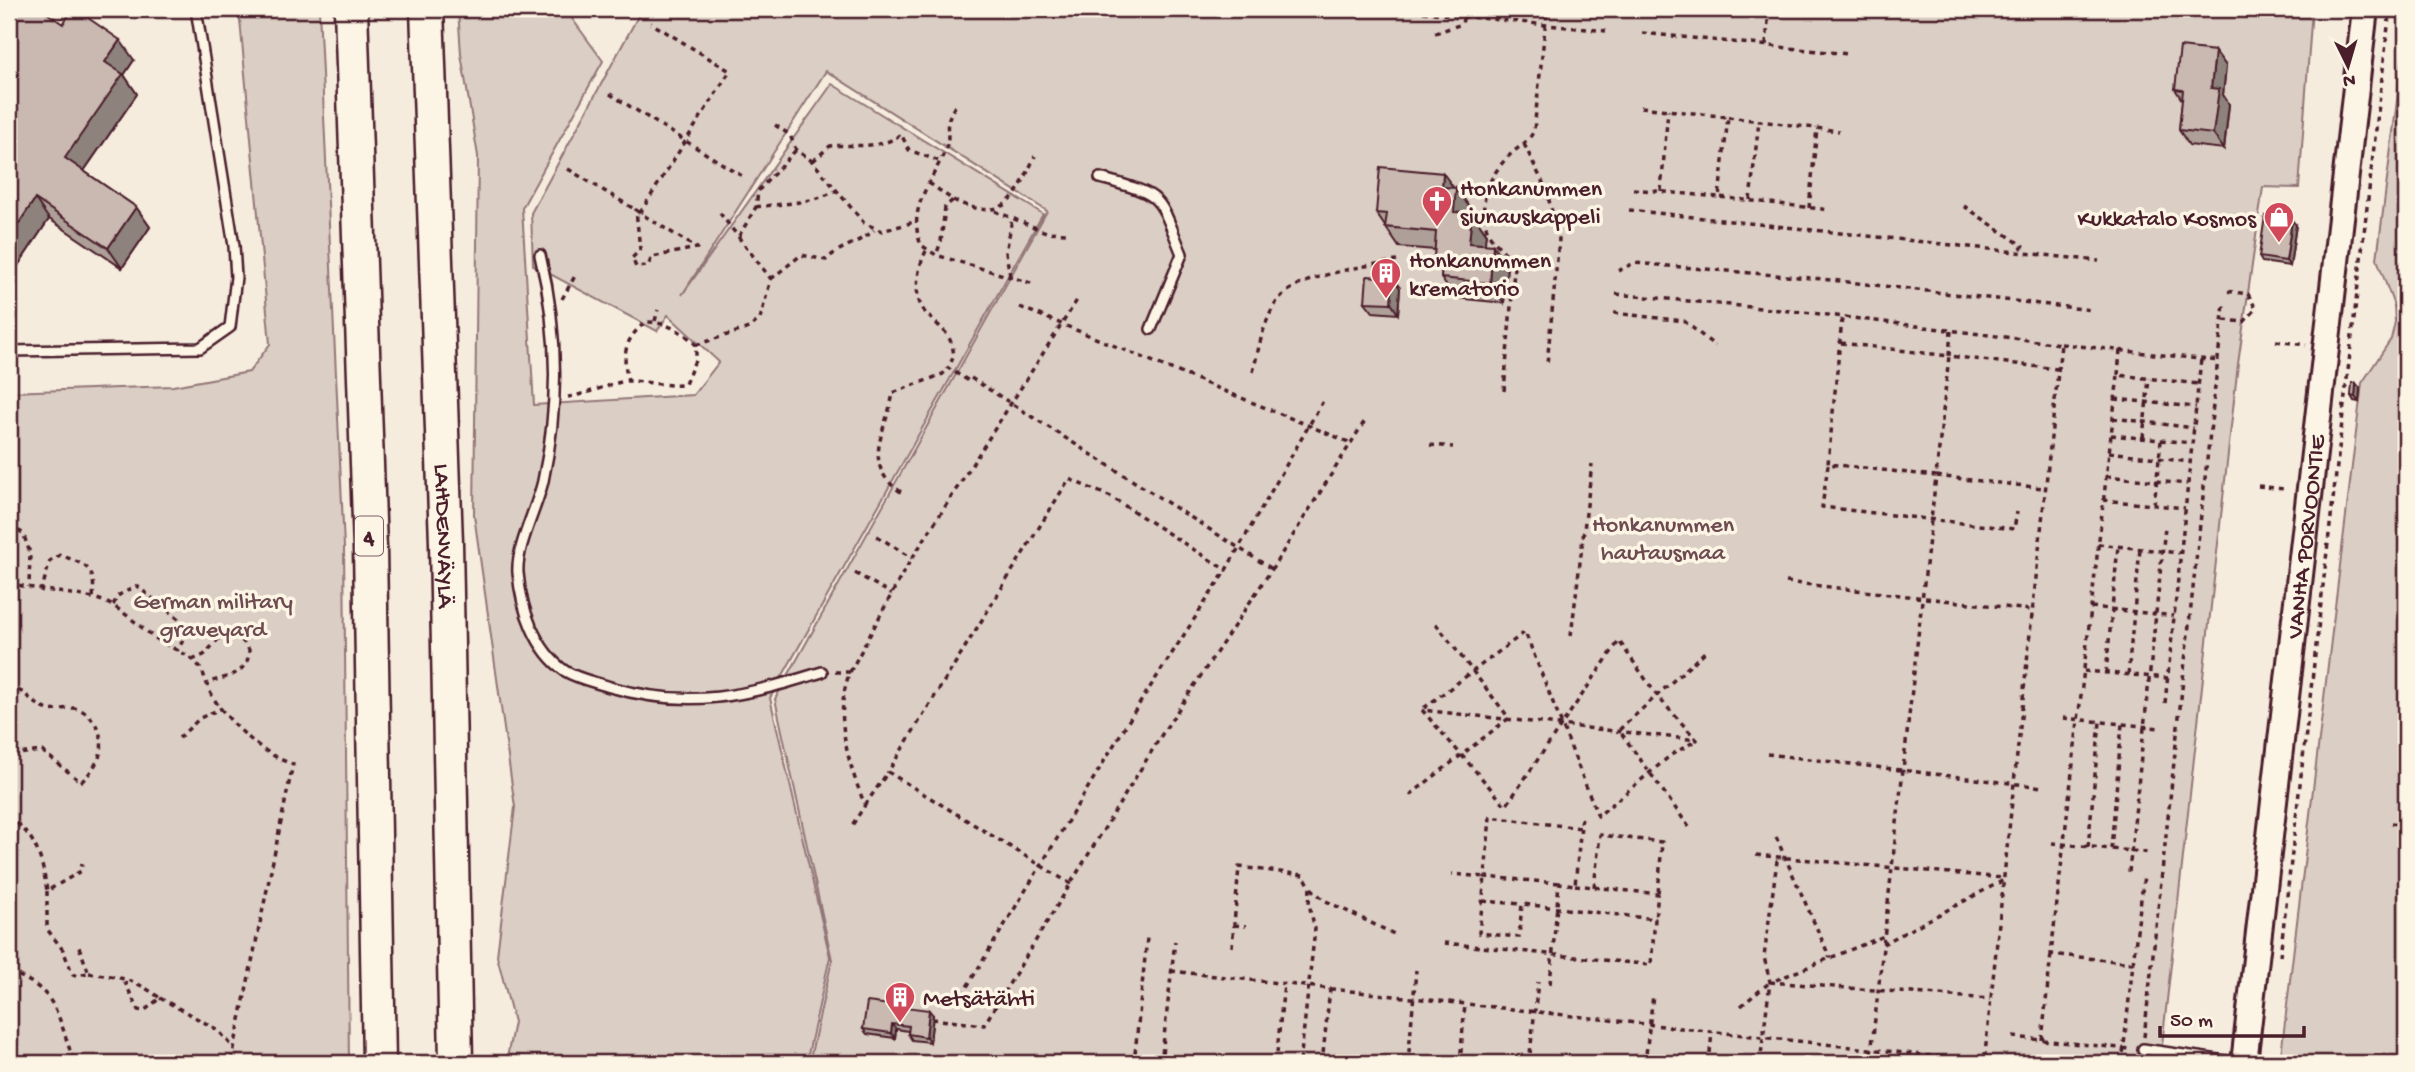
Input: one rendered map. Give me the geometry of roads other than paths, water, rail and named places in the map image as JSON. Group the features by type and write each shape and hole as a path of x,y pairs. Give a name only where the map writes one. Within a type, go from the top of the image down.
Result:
{"highway":[{"name":"4","path":"351,9 370,549 379,1063"},
{"name":"LAHDENVÄYLÄ","path":"427,9 446,543 456,1063"}],"main road":[{"name":"VANHA PORVOONTIE","path":"2241,1063 2365,9"}],"lane":[{"path":"9,351 200,348 230,327 236,277 234,246 196,9"},
{"path":"1100,178 1143,190 1159,200 1182,254 1150,329"},
{"path":"540,255 554,344 551,446 517,571 528,617 538,642 552,660 577,677 662,699 722,697 772,688 822,671"},
{"path":"2143,1049 2194,1051 2241,1063"}],"place":[{"name":"Honkanummen siunauskappeli","path":"1437,228"},
{"name":"Kukkatalo Kosmos","path":"2279,244"},
{"name":"Honkanummen krematorio","path":"1386,300"},
{"name":"Metsätähti","path":"900,1024"}],"park label":[{"name":"Honkanummen hautausmaa","path":"1663,537"},
{"name":"German military graveyard","path":"213,614"}]}
